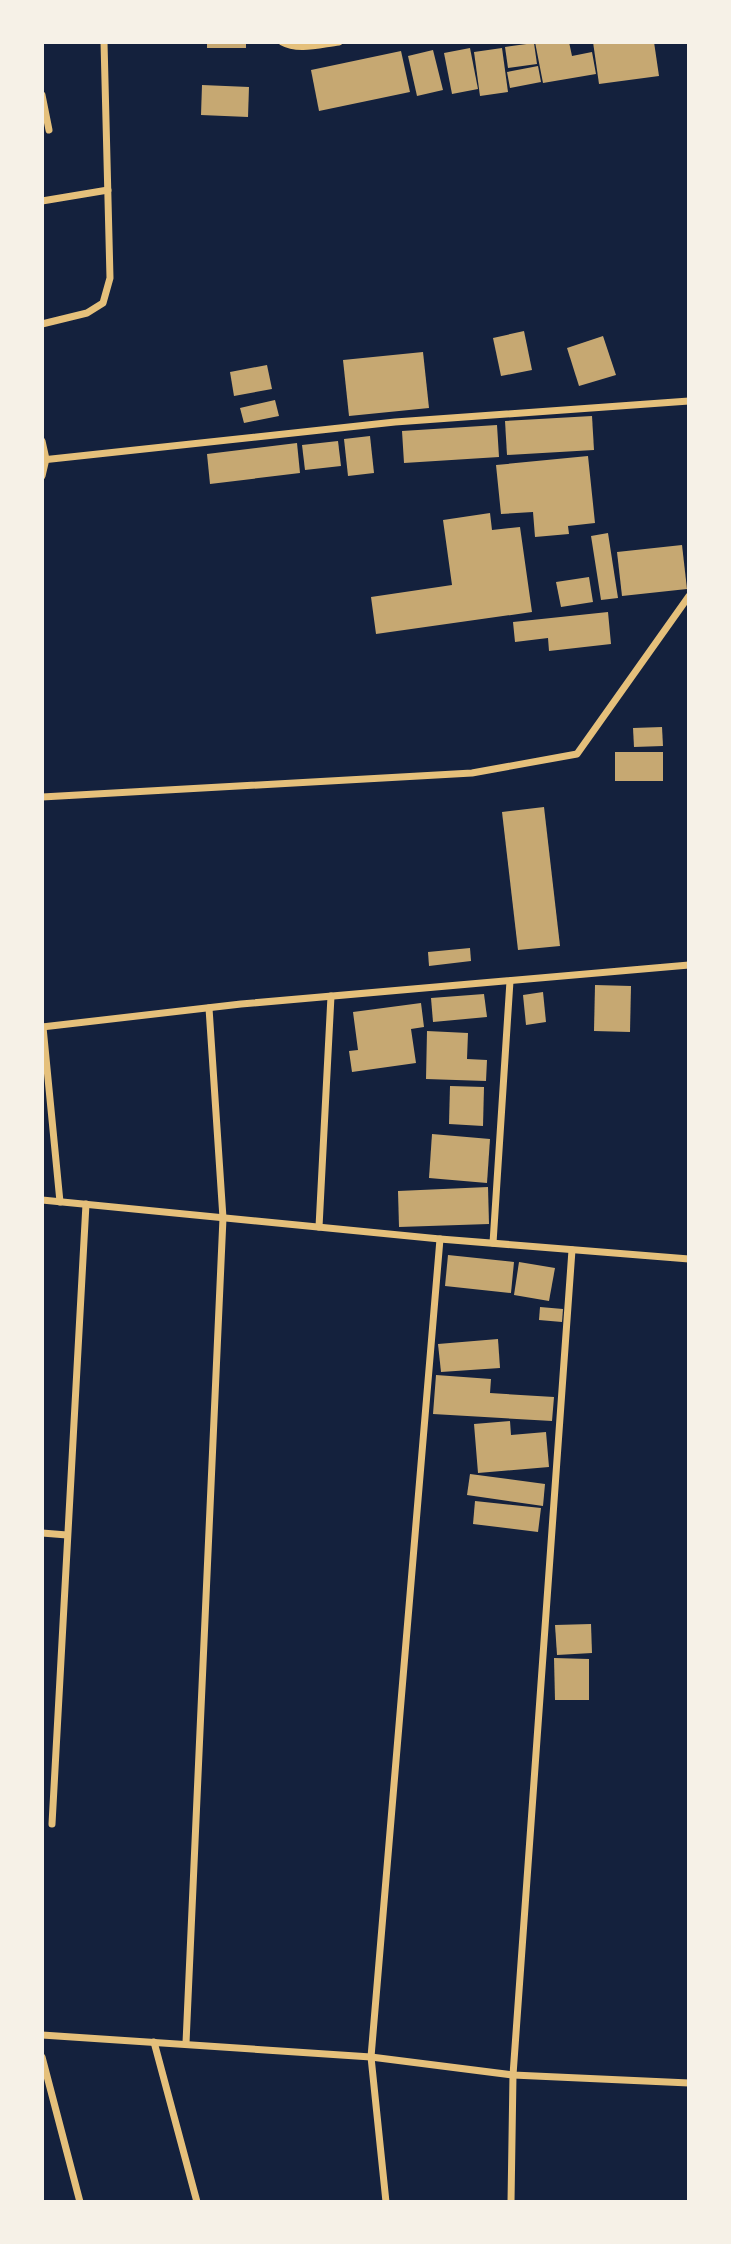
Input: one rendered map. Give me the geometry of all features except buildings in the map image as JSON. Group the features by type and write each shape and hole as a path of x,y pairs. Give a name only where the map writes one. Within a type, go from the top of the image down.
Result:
{"street":[{"path":"42,324 87,313 103,303 110,278 104,42"},
{"path":"282,42 285,45 303,47 339,42"},
{"path":"42,95 49,130"},
{"path":"42,201 108,190"},
{"path":"44,459 395,422 689,401"},
{"path":"42,440 42,476"},
{"path":"42,797 472,773 577,754 689,596"},
{"path":"60,1202 43,1027 331,996 689,965"},
{"path":"493,1243 510,981"},
{"path":"319,1227 331,996"},
{"path":"186,2043 223,1218 209,1008"},
{"path":"42,1200 440,1239 689,1259"},
{"path":"52,1824 86,1204"},
{"path":"386,2202 371,2057 440,1239"},
{"path":"512,2202 513,2075 572,1250"},
{"path":"42,1533 67,1535"},
{"path":"42,2035 371,2057 513,2075 689,2083"},
{"path":"154,2042 197,2202"},
{"path":"42,2057 80,2202"}]}
